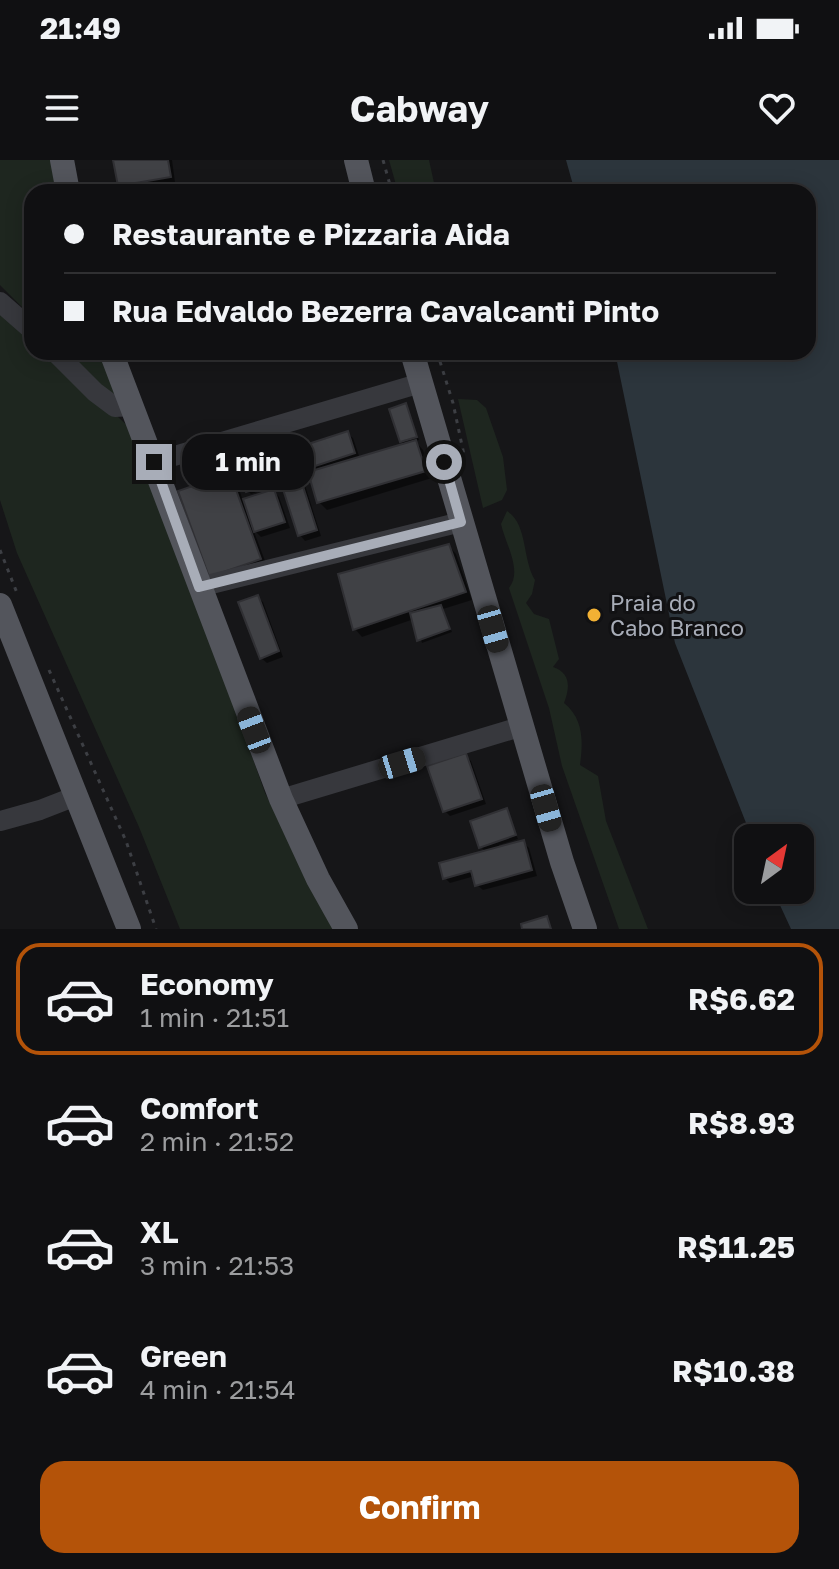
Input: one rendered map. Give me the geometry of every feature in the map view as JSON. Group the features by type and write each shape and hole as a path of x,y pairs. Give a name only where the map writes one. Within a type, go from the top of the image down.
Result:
{"main road":[{"path":"62,160 66,184"},
{"path":"356,160 362,184"},
{"path":"114,360 281,799 308,860 346,929"},
{"path":"414,360 562,862 585,929"},
{"path":"10,602 76,796 129,929"}],"street":[{"path":"0,302 24,323"},
{"path":"63,360 115,407 132,406"},
{"path":"154,462 421,383"},
{"path":"199,587 461,522"},
{"path":"281,799 523,726"},
{"path":"0,821 76,796"}],"path":[{"path":"383,160 390,184"},
{"path":"0,550 10,602"},
{"path":"43,660 126,841 156,929"}],"shaded area":[{"path":"0,160 54,160 59,184 24,184 24,309 0,285"},
{"path":"389,160 429,160 434,184 396,184"},
{"path":"566,160 839,160 839,929 791,929 779,904 814,904 814,824 746,824 675,643 617,360 816,360 816,184 573,184"},
{"path":"0,310 24,331 24,360 57,360 132,430 161,498 265,793 334,929 180,929 139,827 17,553 0,500"},
{"path":"76,360 105,360 117,400"},
{"path":"458,399 477,400 486,408 503,457 507,490 502,500 483,508"},
{"path":"507,511 514,517 522,533 535,580 526,603 534,614 549,619 559,659 553,667 563,673 568,682 564,703 579,724 582,739 580,765 598,776 606,821 648,929 619,929 562,766 549,708 509,588 513,581 514,565 501,524"}],"building":[{"path":"113,160 168,160 171,177 118,184"},
{"path":"406,403 417,437 400,442 389,409"},
{"path":"348,431 355,453 306,469 299,447"},
{"path":"416,440 426,471 317,503 308,472"},
{"path":"292,452 317,530 298,536 273,458"},
{"path":"269,465 274,482 246,492 240,474"},
{"path":"230,473 261,559 209,577 178,491"},
{"path":"274,489 285,522 254,532 243,499"},
{"path":"449,544 466,592 353,630 338,574"},
{"path":"258,595 279,651 260,659 238,602"},
{"path":"441,605 450,629 417,641 410,613"},
{"path":"466,753 482,799 443,812 427,766"},
{"path":"507,808 516,835 479,848 470,821"},
{"path":"524,840 532,870 475,886 471,871 443,879 439,863"},
{"path":"547,916 551,929 522,929 521,924"}],"place":[{"name":"Praia do Cabo Branco","path":"594,615"}],"route":[{"path":"154,462 199,587 461,522 444,462"}]}
